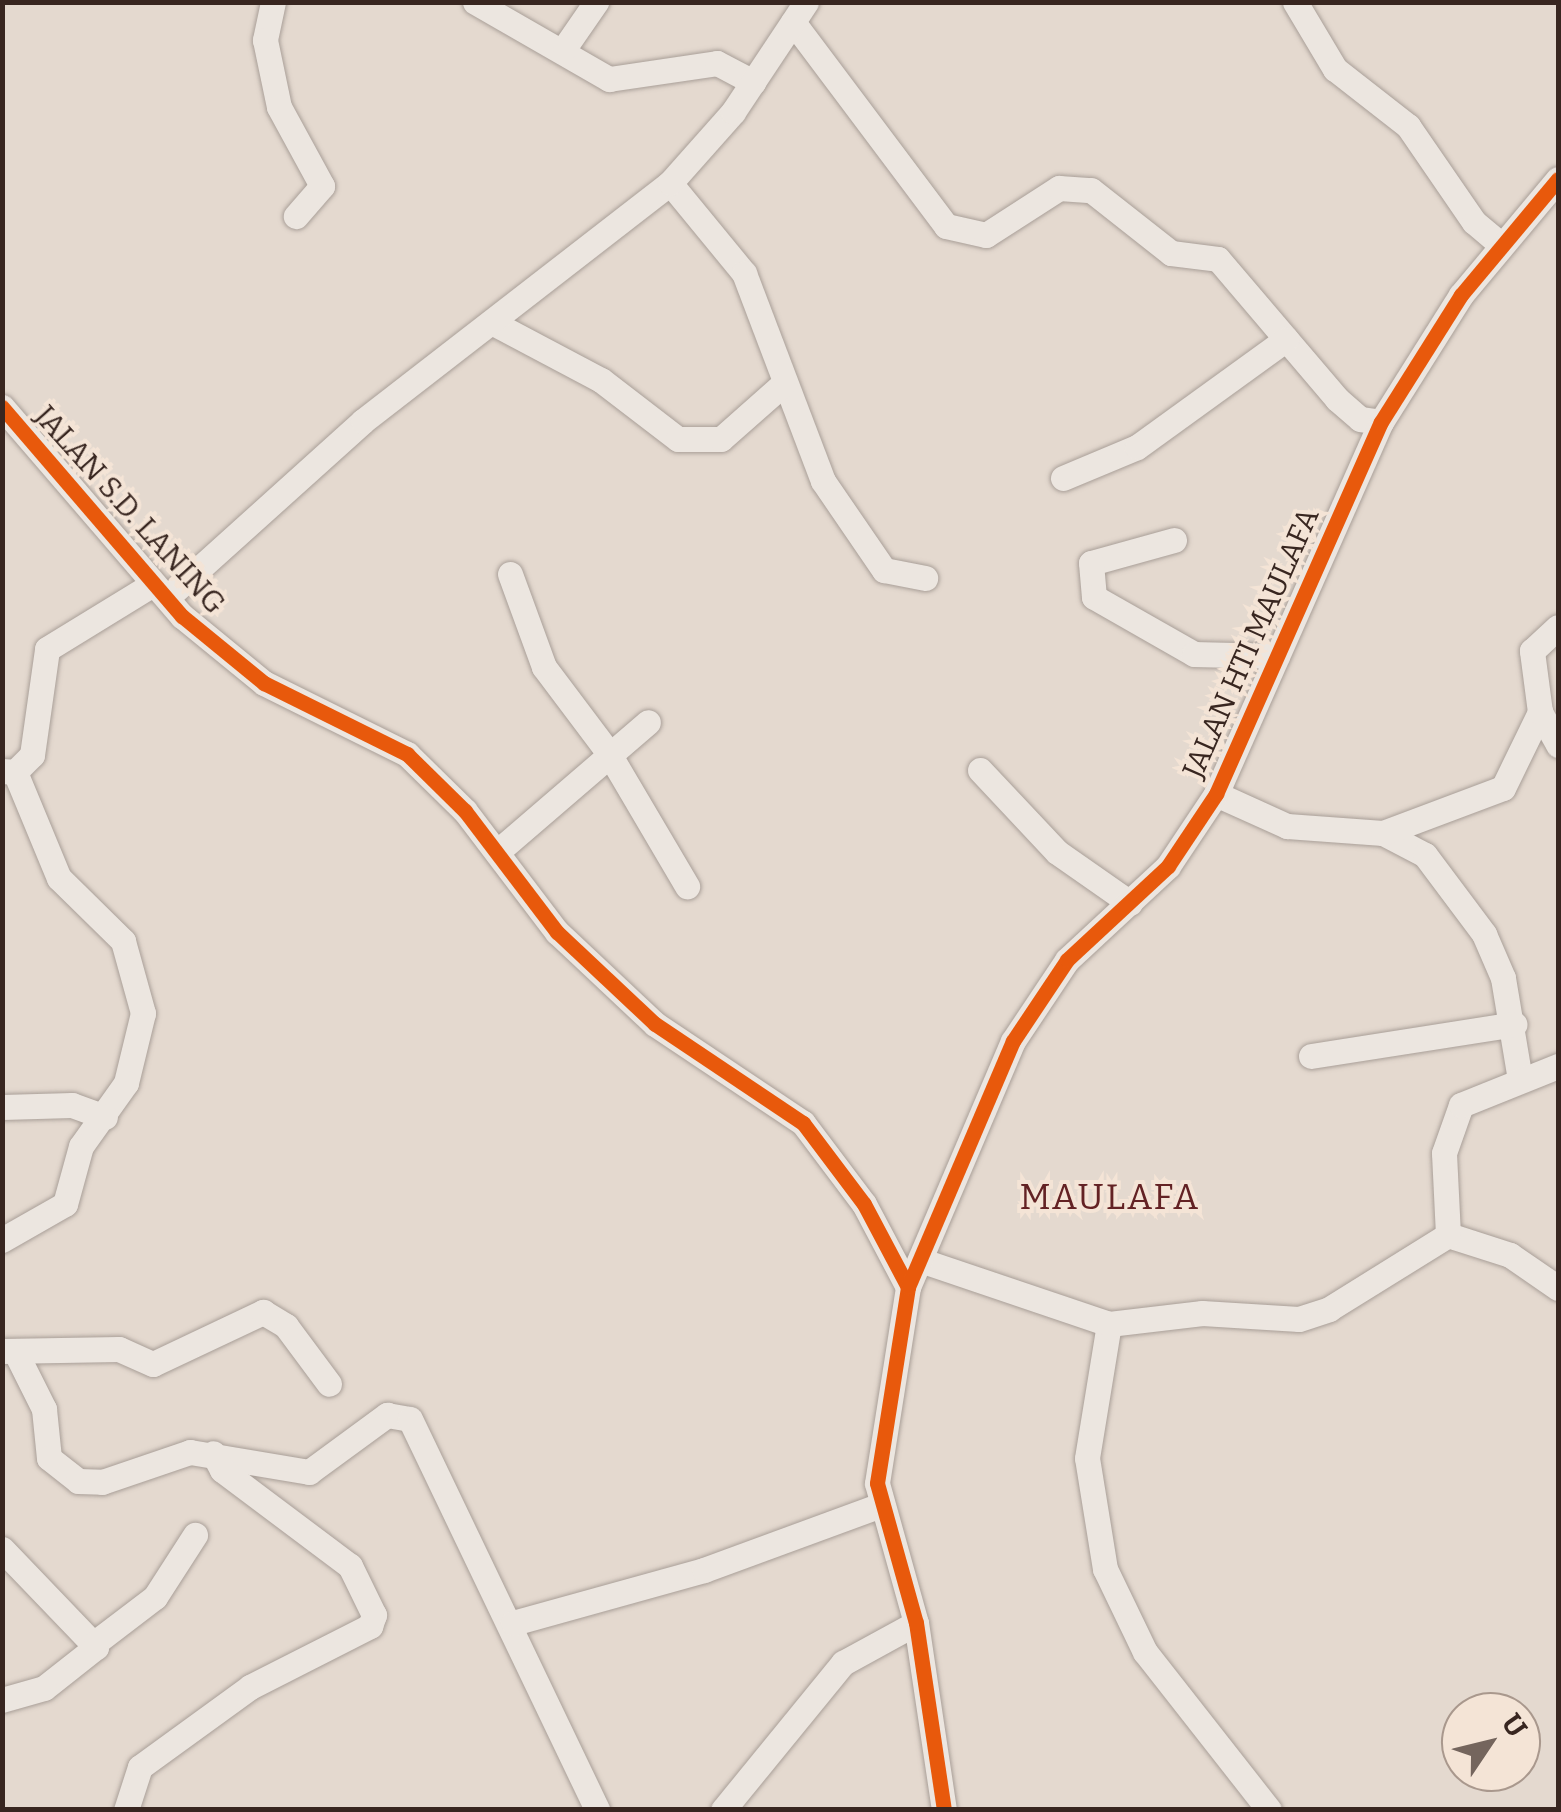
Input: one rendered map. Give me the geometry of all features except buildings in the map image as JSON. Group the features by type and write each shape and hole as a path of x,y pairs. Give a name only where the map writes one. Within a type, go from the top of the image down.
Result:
{"street":[{"path":"273,2 266,40 279,107 322,186 296,216"},
{"path":"475,2 565,47 609,79 717,63 753,82"},
{"path":"565,47 596,2"},
{"path":"1295,2 1335,70 1408,126 1474,222 1500,244"},
{"path":"2,1240 64,1204 82,1146 126,1083 143,1012 123,941 59,878 9,772 32,755 55,638 162,589 363,420 497,326 670,183 753,82 800,12 946,226 986,235 1059,188 1091,190 1172,253 1218,259 1360,419 1381,422"},
{"name":"JALAN HTI MAULAFA","path":"944,1810 916,1623 881,1505 876,1462 908,1287 1014,1041 1067,960 1168,866 1216,794 1381,422 1500,244 1558,179"},
{"path":"670,183 744,273 812,462 879,564 925,578"},
{"path":"497,326 601,380 678,439 721,438 782,384"},
{"path":"1064,478 1137,447 1286,339"},
{"name":"JALAN S.D. LANING","path":"2,407 182,616 264,682 407,754 497,852 557,932 655,1024 822,1142 908,1287"},
{"path":"1174,540 1090,563 1094,597 1194,654 1277,656"},
{"path":"510,574 528,638 608,752 687,886"},
{"path":"1558,627 1529,660 1540,712 1558,745"},
{"path":"1383,833 1503,788 1540,712"},
{"path":"497,852 608,752 648,722"},
{"path":"980,770 1056,852 1130,902"},
{"path":"1216,794 1287,826 1383,833 1425,855 1468,911 1515,1024 1520,1080"},
{"path":"1311,1056 1515,1024"},
{"path":"1448,1235 1444,1152 1454,1113 1558,1066"},
{"path":"2,1107 72,1105 104,1117"},
{"path":"920,1260 1109,1324 1202,1313 1312,1317 1448,1235 1510,1255 1558,1288"},
{"path":"329,1384 286,1326 263,1312 153,1364 120,1350 9,1351 62,1473 102,1482 175,1456 213,1454 278,1474 309,1472 387,1415 410,1419 513,1624 559,1744 598,1810"},
{"path":"1109,1324 1087,1458 1105,1569 1144,1652 1269,1810"},
{"path":"126,1810 140,1767 250,1687 370,1626 374,1615 350,1566 213,1454"},
{"path":"513,1624 704,1570 881,1505"},
{"path":"2,1700 62,1677 96,1642 155,1597 194,1535"},
{"path":"2,1550 96,1642"},
{"path":"723,1810 843,1662 916,1623"}],"cycle path":[{"path":"944,1810 916,1623 877,1483 908,1287 1013,1041 1067,960 1168,866 1216,794 1381,422 1461,295 1558,179"},
{"path":"2,407 182,616 264,683 407,754 465,811 557,932 655,1024 803,1123 864,1204 908,1287"}],"district":[{"name":"MAULAFA","path":"1110,1197"}]}
